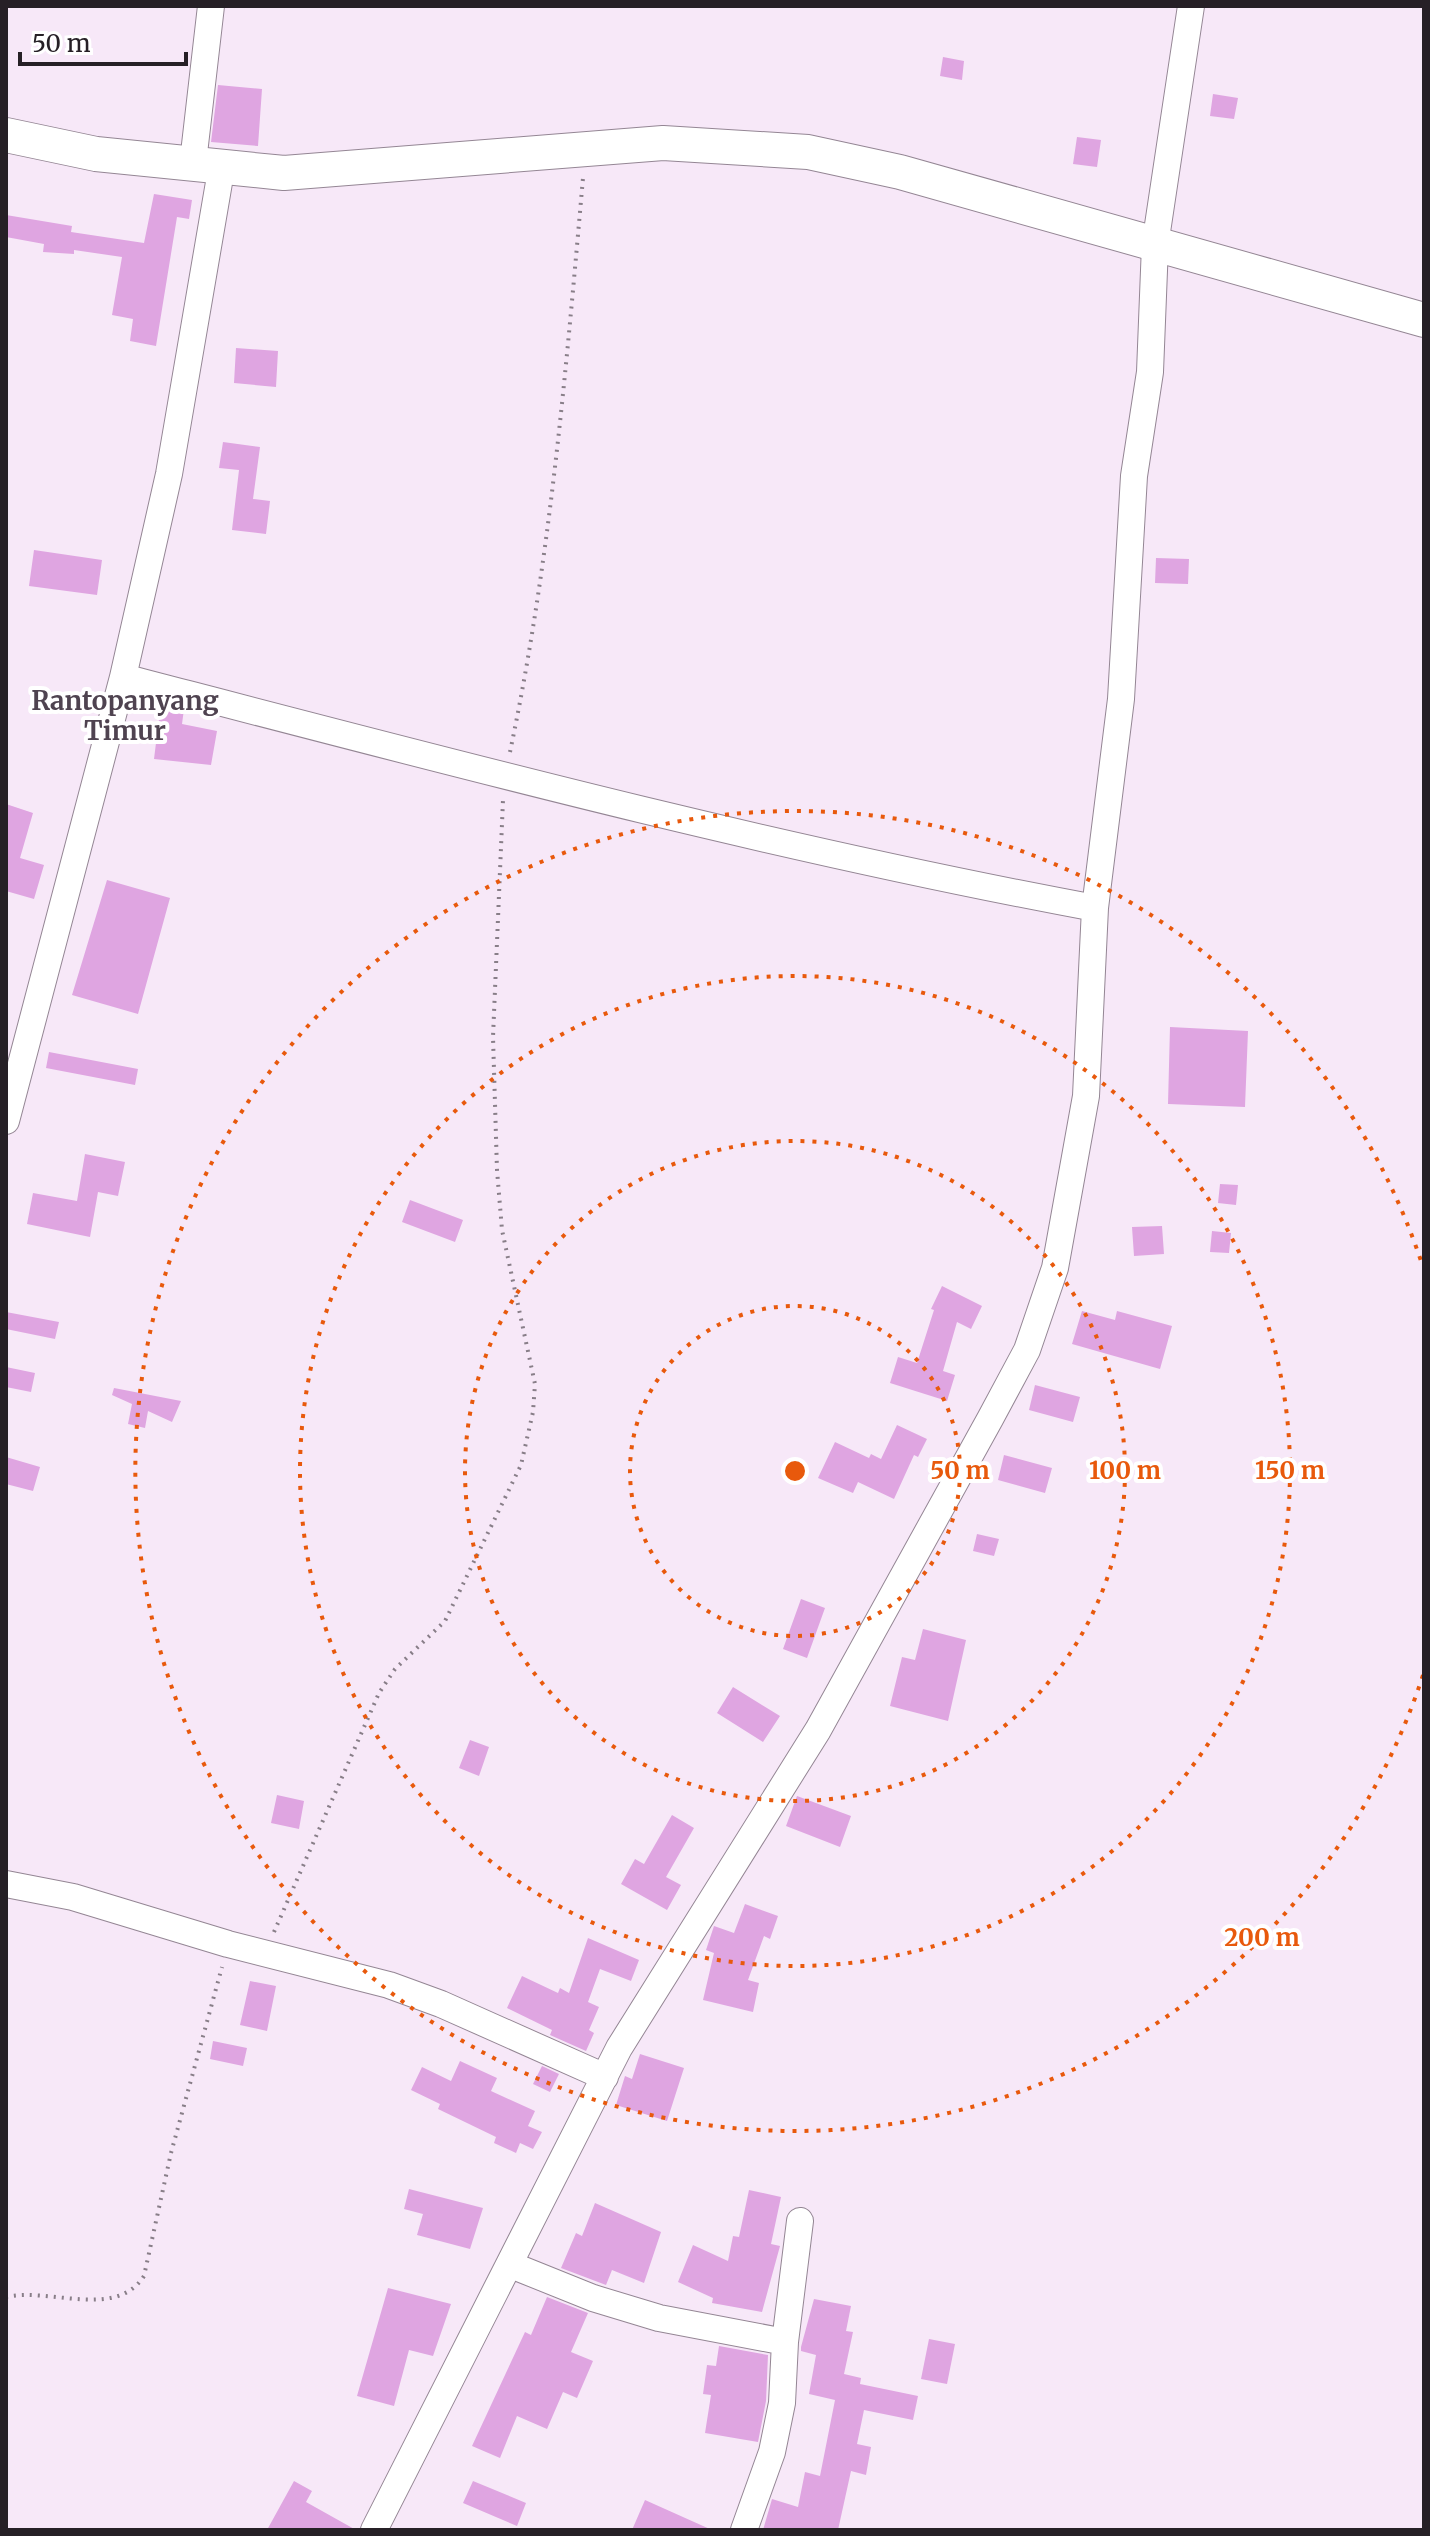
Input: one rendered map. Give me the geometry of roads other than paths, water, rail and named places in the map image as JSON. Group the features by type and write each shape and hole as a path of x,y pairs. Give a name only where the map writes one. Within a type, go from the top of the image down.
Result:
{"main road":[{"path":"6,135 96,154 284,173 663,143 808,152 900,172 1424,320"}],"street":[{"path":"6,1121 123,677 169,474 208,164 211,6"},
{"path":"374,2530 605,2077 818,1730 1027,1350 1055,1268 1086,1096 1095,908 1121,699 1134,476 1150,372 1155,245 1191,6"},
{"path":"123,677 505,776 909,873 1095,908"},
{"path":"6,1884 73,1897 428,1999 605,2077"},
{"path":"744,2530 772,2452 782,2403 785,2342 800,2221"},
{"path":"511,2265 593,2298 659,2318 785,2342"}],"district":[{"name":"Rantopanyang Timur","path":"125,716"}]}
